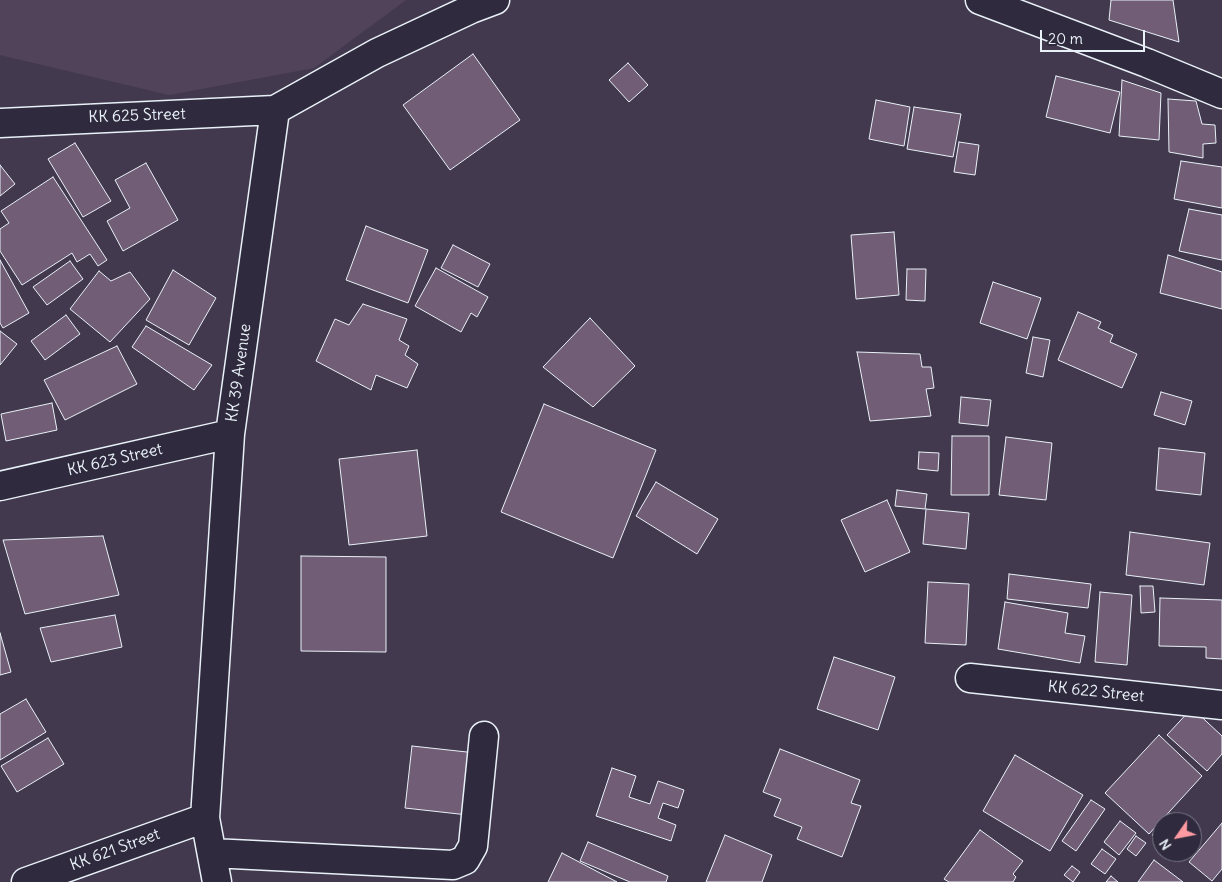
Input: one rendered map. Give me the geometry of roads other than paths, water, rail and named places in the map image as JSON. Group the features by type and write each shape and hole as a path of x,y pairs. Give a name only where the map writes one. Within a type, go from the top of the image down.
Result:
{"street":[{"path":"275,110 377,53 471,9 495,0"},
{"path":"980,0 1147,63 1222,94"},
{"name":"KK 625 Street","path":"0,123 275,110"},
{"name":"KK 39 Avenue","path":"217,882 205,818 230,434 275,110"},
{"name":"KK 623 Street","path":"0,486 230,434"},
{"name":"KK 622 Street","path":"970,678 1222,705"},
{"path":"212,853 453,865 465,860 473,846 484,736"},
{"name":"KK 621 Street","path":"26,882 205,818"}]}
